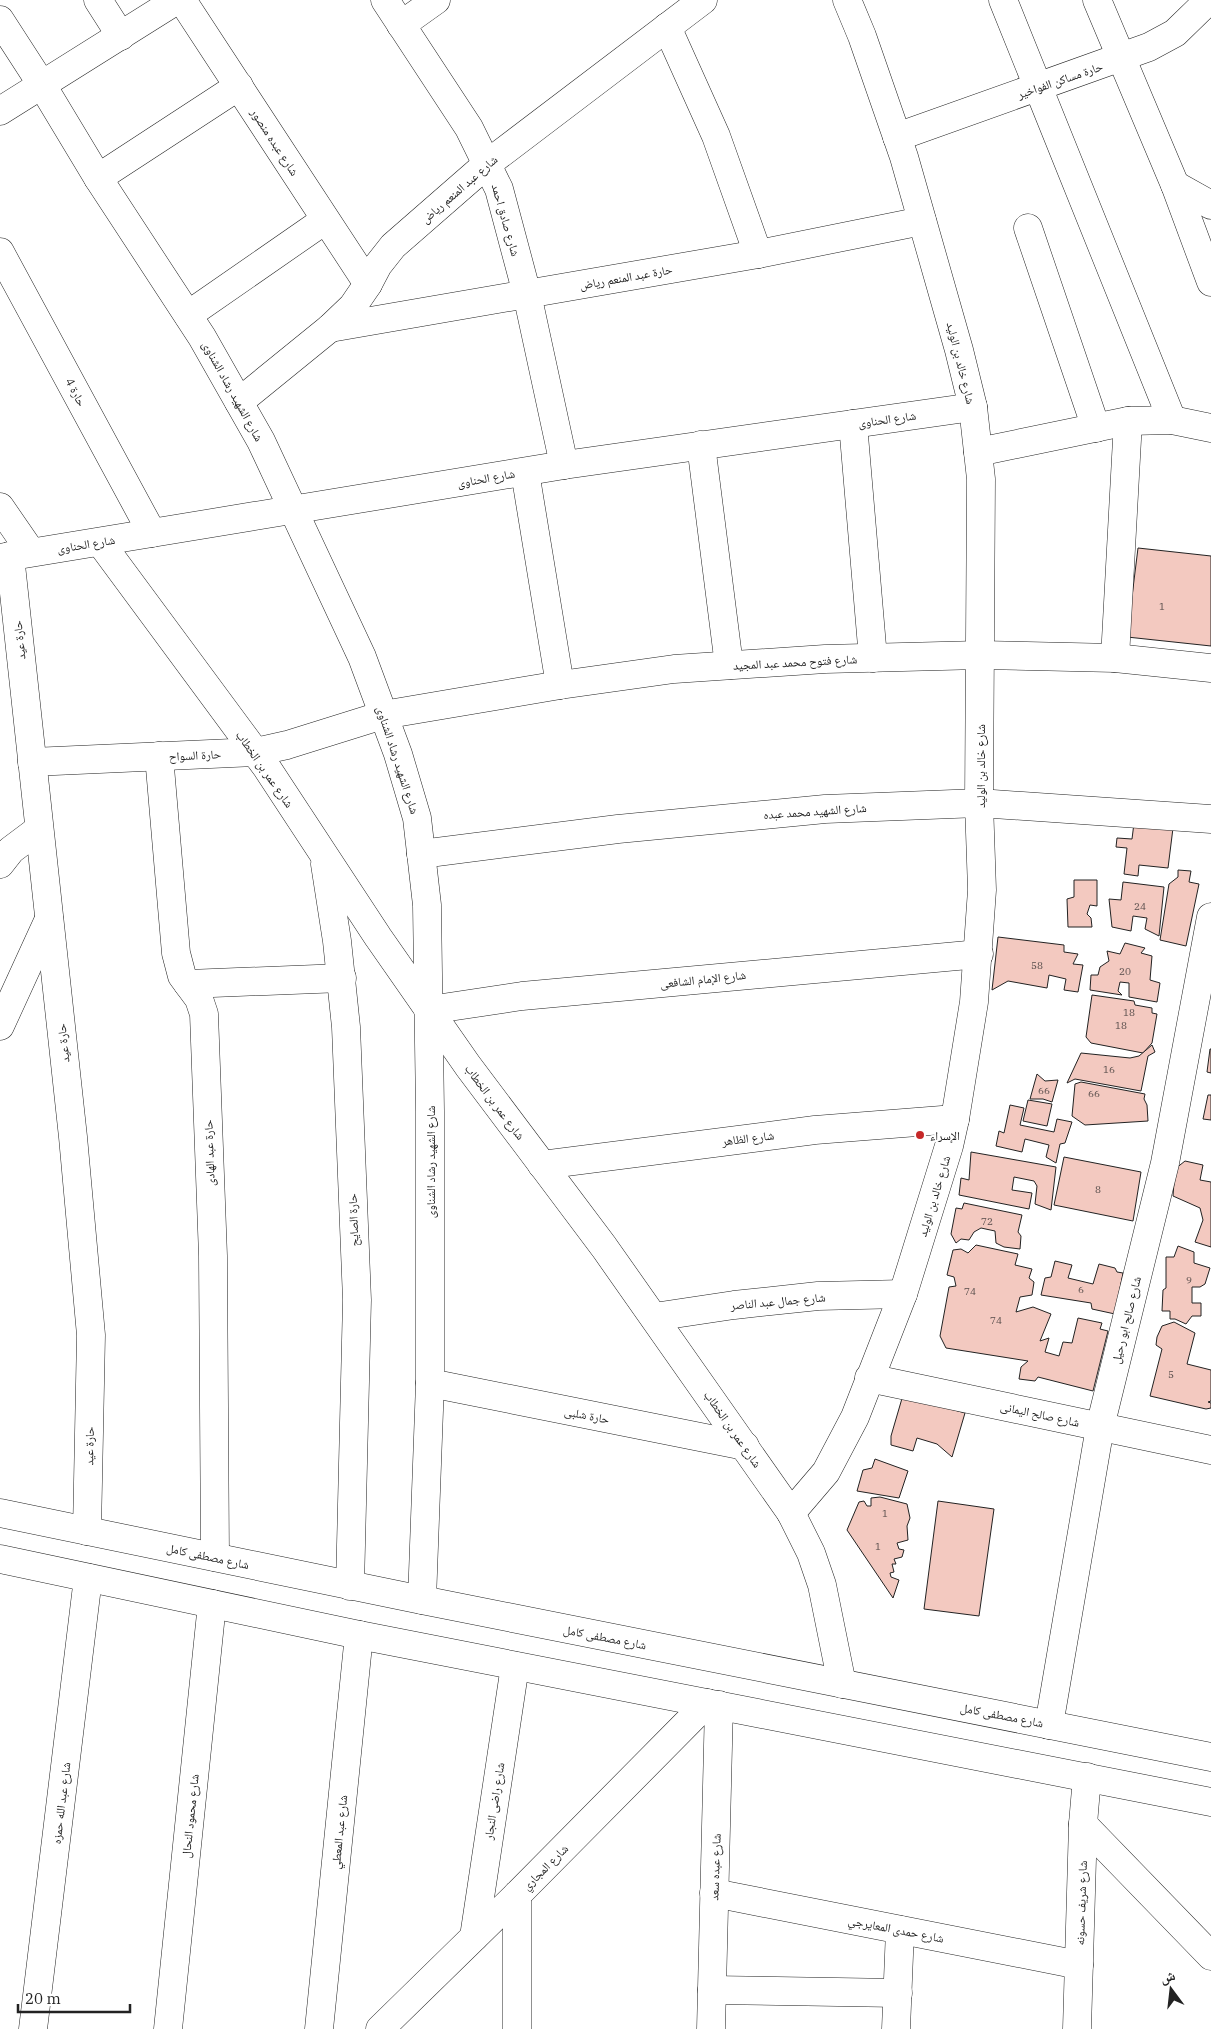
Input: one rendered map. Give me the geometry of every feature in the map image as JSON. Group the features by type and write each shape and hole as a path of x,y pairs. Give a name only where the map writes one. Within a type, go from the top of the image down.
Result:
{"street":[{"path":"98,0 121,36"},
{"path":"0,111 177,0"},
{"name":"شارع عبده منصور","path":"182,0 368,284"},
{"name":"شارع صادق احمد","path":"385,0 469,128 499,189 527,294 564,465"},
{"path":"401,25 436,0"},
{"name":"شارع عبد المنعم رياض","path":"239,402 330,328 353,306 378,265 393,246 488,164 703,0"},
{"name":"شارع خالد بن الوليد","path":"792,1513 826,1472 854,1417 903,1294 949,1146 974,1002 982,890 979,804 981,479 973,407 897,137 862,36 847,0"},
{"path":"1003,0 1172,420"},
{"path":"1097,0 1174,185 1211,282"},
{"name":"حارة مساكن الفواخير","path":"897,137 1149,47 1175,33 1203,3"},
{"name":"شارع الشهيد رشاد الشناوى","path":"0,20 98,178 188,314 261,441 362,658 398,754 418,818 427,905 429,1010 430,1383 422,1600"},
{"path":"667,27 716,136 758,254"},
{"path":"98,178 238,86"},
{"path":"1174,185 1211,206"},
{"path":"188,314 325,220"},
{"name":"حارة عبد المنعم رياض","path":"330,328 758,254 922,221"},
{"path":"1028,228 1096,428"},
{"name":"حارة 4","path":"0,252 152,533"},
{"name":"شارع الحناوى","path":"12,545 100,542 564,465 973,407"},
{"path":"978,452 1128,421 1172,420 1211,428"},
{"path":"1114,658 1128,421"},
{"path":"853,424 873,658"},
{"path":"701,445 728,665"},
{"path":"525,472 560,685"},
{"path":"0,507 12,545"},
{"name":"شارع عمر بن الخطاب","path":"100,542 255,752 468,1066 654,1317 792,1513 812,1552 822,1584 842,1684"},
{"name":"حارة عيد","path":"12,545 32,762 73,1137 91,1335 87,1531"},
{"name":"شارع فتوح محمد عبد المجيد","path":"383,714 560,685 674,669 728,665 980,655 1114,658 1211,668"},
{"name":"حارة السواح","path":"32,762 255,752 287,745 383,714"},
{"name":"حارة عبد الهادى","path":"159,756 176,954 182,976 199,1000 204,1014 213,1256 215,1557"},
{"name":"شارع الشهيد محمد عبده","path":"422,854 618,829 815,810 979,804 1211,819"},
{"path":"0,830 39,829"},
{"path":"0,864 11,850 39,829"},
{"name":"حارة الصايح","path":"324,856 342,978 346,1027 357,1300 350,1586"},
{"name":"شارع صالح ابو رحيل","path":"1049,1725 1100,1427 1165,1163 1211,917"},
{"path":"1,1022 49,919"},
{"name":"شارع الإمام الشافعى","path":"429,1010 532,995 978,954"},
{"path":"188,984 342,978"},
{"name":"شارع الظاهر","path":"542,1165 815,1130 955,1119"},
{"name":"شارع جمال عبد الناصر","path":"654,1317 734,1305 818,1296 903,1294"},
{"name":"شارع صالح اليمانى","path":"869,1378 1211,1450"},
{"name":"حارة شلبى","path":"430,1383 745,1446"},
{"name":"شارع مصطفى كامل","path":"0,1513 350,1586 1211,1757"},
{"path":"0,1559 359,1635 1211,1802"},
{"name":"شارع عبد الله حمزه","path":"34,2029 88,1578"},
{"name":"شارع محمود النحال","path":"168,2029 212,1604"},
{"name":"شارع عبد المعطي","path":"319,2029 359,1635"},
{"name":"شارع راضى النجار","path":"474,1937 515,1666"},
{"name":"شارع عبده سعد","path":"711,2029 714,1893 713,1704"},
{"name":"شارع المجاري","path":"380,2029 713,1704"},
{"path":"1161,1792 1165,1748"},
{"name":"شارع شريف حسونه","path":"1077,2029 1083,1824 1087,1777"},
{"path":"1083,1824 1211,1956"},
{"name":"شارع حمدى المعايرجي","path":"714,1893 1079,1966"},
{"path":"517,1895 517,2029"},
{"path":"896,2029 900,1930"},
{"path":"712,1990 898,1993"},
{"path":"406,2029 408,2002"}],"building":[{"path":"1138,548 1211,556 1211,646 1127,637"},
{"path":"1135,815 1174,820 1168,868 1139,865 1138,876 1124,874 1127,848 1116,847 1117,838 1132,839"},
{"path":"1178,870 1191,871 1189,882 1199,884 1186,946 1160,940 1169,884 1178,877"},
{"path":"1074,880 1097,880 1097,906 1090,905 1087,914 1091,918 1092,927 1068,927 1067,899 1074,897"},
{"path":"1123,882 1164,887 1159,936 1145,929 1147,918 1133,916 1131,931 1112,927 1109,899 1121,900"},
{"path":"998,937 1064,945 1064,952 1078,954 1073,964 1083,965 1078,992 1064,990 1066,979 1049,975 1047,988 1008,981 992,990"},
{"path":"1125,943 1145,948 1141,953 1152,956 1150,980 1160,983 1157,1002 1129,997 1129,983 1120,982 1118,991 1122,995 1090,990 1091,975 1098,975 1100,967 1109,961 1107,951 1120,954"},
{"path":"1092,995 1134,1001 1135,1005 1152,1008 1152,1013 1157,1014 1152,1043 1143,1053 1091,1043 1086,1037"},
{"path":"1152,1045 1155,1052 1148,1056 1141,1091 1075,1079 1067,1083 1081,1053 1130,1058 1139,1056"},
{"path":"1211,1049 1211,1073 1207,1072"},
{"path":"1037,1074 1045,1081 1058,1080 1052,1102 1043,1099 1030,1099"},
{"path":"1081,1082 1145,1094 1144,1099 1147,1105 1148,1121 1085,1125 1072,1116 1075,1084"},
{"path":"1208,1095 1211,1095 1211,1120 1203,1119"},
{"path":"1028,1100 1052,1104 1047,1126 1023,1121"},
{"path":"1010,1105 1024,1108 1020,1125 1054,1132 1057,1119 1072,1122 1065,1143 1060,1144 1056,1163 1046,1157 1049,1145 1025,1139 1022,1152 996,1146 999,1131 1004,1133"},
{"path":"971,1152 1056,1167 1051,1210 1035,1204 1037,1186 1034,1181 1014,1177 1012,1190 1032,1193 1029,1209 959,1195 961,1178 969,1180"},
{"path":"1064,1157 1141,1172 1133,1221 1054,1205"},
{"path":"1185,1161 1203,1165 1200,1180 1211,1182 1211,1247 1195,1242 1203,1220 1200,1208 1173,1196 1175,1169"},
{"path":"964,1203 1022,1215 1018,1232 1021,1236 1020,1249 1004,1247 996,1243 995,1231 981,1228 974,1232 969,1240 961,1239 956,1243 951,1234 956,1208 962,1209"},
{"path":"976,1245 1018,1254 1015,1265 1032,1269 1029,1278 1034,1282 1032,1295 1020,1297 1016,1312 1033,1307 1051,1314 1040,1341 1049,1338 1045,1352 1059,1356 1063,1342 1072,1343 1078,1318 1102,1323 1100,1329 1108,1331 1093,1391 1038,1377 1035,1381 1019,1379 1021,1367 1028,1361 946,1348 940,1336 949,1287 956,1286 954,1277 947,1275 953,1250 961,1249 968,1253"},
{"path":"1178,1246 1194,1252 1194,1263 1210,1268 1205,1284 1200,1287 1192,1287 1192,1303 1201,1303 1201,1316 1192,1316 1186,1324 1170,1319 1170,1311 1162,1311 1163,1290 1166,1288 1166,1257 1174,1257"},
{"path":"1055,1261 1072,1265 1068,1278 1093,1284 1099,1264 1115,1268 1117,1272 1123,1273 1115,1314 1092,1309 1091,1303 1041,1295 1045,1278 1051,1277"},
{"path":"1174,1322 1195,1333 1187,1364 1211,1370 1211,1401 1208,1402 1211,1403 1211,1408 1206,1409 1150,1396 1162,1349 1156,1345 1157,1337 1162,1326"},
{"path":"903,1395 965,1413 952,1457 937,1444 917,1438 913,1451 891,1445 891,1436"},
{"path":"875,1459 908,1471 899,1498 857,1491 863,1470 872,1468"},
{"path":"880,1497 907,1504 910,1518 907,1526 908,1540 897,1543 899,1549 904,1550 902,1557 894,1559 896,1564 892,1564 894,1572 890,1573 891,1577 899,1580 893,1598 847,1530 859,1502 864,1501 867,1506 871,1506 871,1498"},
{"path":"938,1501 994,1509 979,1616 924,1609"}],"place":[{"name":"الإسراء","path":"920,1135"}]}
